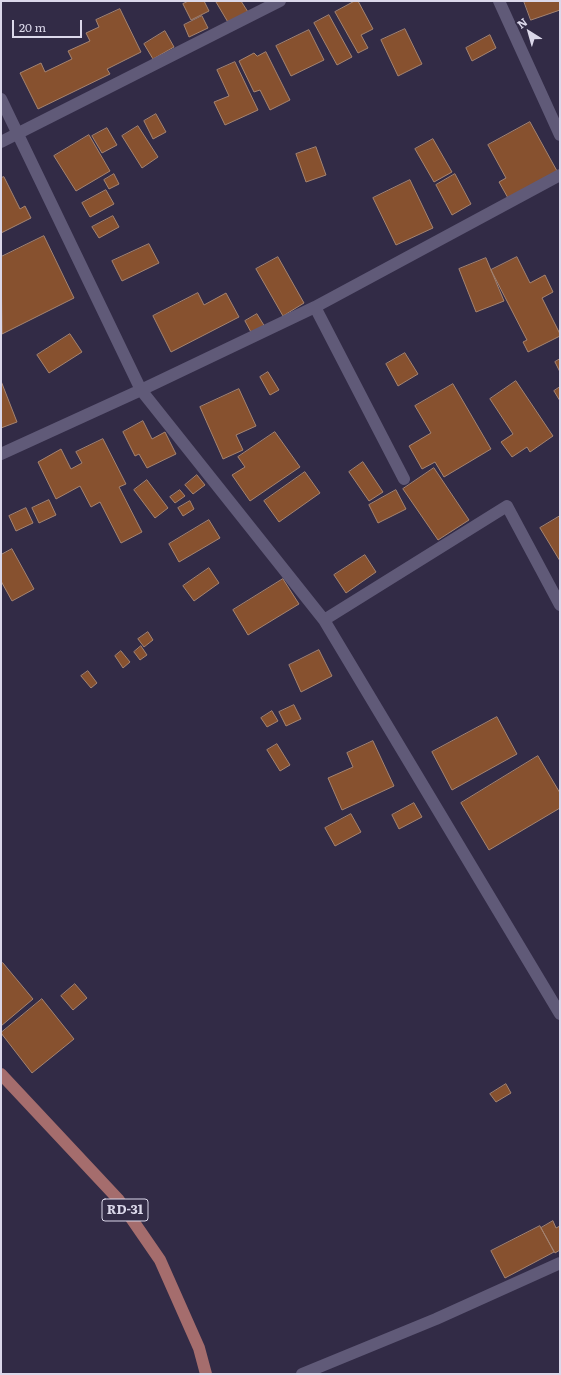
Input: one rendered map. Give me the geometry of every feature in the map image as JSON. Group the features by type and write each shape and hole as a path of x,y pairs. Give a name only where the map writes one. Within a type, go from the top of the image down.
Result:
{"main road":[{"name":"RD-31","path":"1,1074 118,1199 160,1260 199,1348 206,1374"}],"street":[{"path":"1,142 280,1"},
{"path":"500,1 560,134"},
{"path":"1,99 16,134 141,390 324,620 560,1014"},
{"path":"1,454 141,390 315,307 560,175"},
{"path":"315,307 404,479"},
{"path":"324,620 507,506 560,605"},
{"path":"302,1374 436,1319 560,1263"}],"building":[{"path":"189,1 204,1 209,11 191,20 183,4"},
{"path":"241,1 248,12 229,24 216,2"},
{"path":"355,1 358,1 373,29 361,35 368,48 358,53 335,12"},
{"path":"524,1 560,1 560,10 531,20"},
{"path":"120,9 141,52 107,69 110,74 38,109 20,73 41,63 45,72 72,59 68,51 90,41 86,33 99,27 96,20"},
{"path":"329,15 352,57 337,65 314,23"},
{"path":"202,16 208,28 189,37 184,25"},
{"path":"405,29 422,64 398,76 381,40"},
{"path":"309,30 324,60 291,76 276,46"},
{"path":"165,31 174,47 153,59 144,44"},
{"path":"490,35 496,48 472,61 466,48"},
{"path":"266,52 290,100 270,110 260,90 254,92 239,61 254,53 257,56"},
{"path":"235,62 258,110 225,125 214,102 229,96 217,70"},
{"path":"156,114 166,132 153,139 144,121"},
{"path":"530,122 557,171 508,198 499,182 506,178 488,145"},
{"path":"138,126 158,157 142,168 122,136"},
{"path":"107,128 117,145 102,153 92,136"},
{"path":"89,135 110,171 76,191 54,156"},
{"path":"433,139 452,172 434,182 415,149"},
{"path":"316,147 326,175 306,182 296,154"},
{"path":"114,174 119,184 109,189 104,180"},
{"path":"455,174 471,204 452,215 436,185"},
{"path":"4,177 20,209 25,206 31,218 1,233 1,178"},
{"path":"410,180 433,228 396,245 373,198"},
{"path":"106,190 114,204 90,217 82,203"},
{"path":"113,216 119,227 99,238 92,227"},
{"path":"44,236 74,298 2,334 1,257"},
{"path":"149,244 159,263 122,281 112,261"},
{"path":"278,257 304,303 283,316 256,269"},
{"path":"517,257 530,283 545,275 553,292 542,298 560,334 560,336 528,352 523,342 527,340 491,270"},
{"path":"486,258 504,301 476,312 459,269"},
{"path":"198,293 204,305 226,293 239,317 171,352 153,316"},
{"path":"257,314 265,327 252,334 245,321"},
{"path":"70,334 82,352 49,373 37,355"},
{"path":"405,353 418,374 398,386 386,364"},
{"path":"560,359 560,372 555,362"},
{"path":"268,372 279,390 270,395 260,377"},
{"path":"1,381 17,422 1,428"},
{"path":"516,381 553,436 530,452 527,447 512,457 501,442 513,434 490,399"},
{"path":"453,384 491,449 444,477 435,462 422,469 409,446 431,433 415,406"},
{"path":"560,387 560,401 554,391"},
{"path":"239,389 256,426 236,435 243,450 223,459 200,407"},
{"path":"143,421 152,439 165,432 176,454 147,468 139,454 135,456 123,432"},
{"path":"275,432 300,467 250,501 232,475 245,467 238,457"},
{"path":"103,439 126,484 119,487 142,532 121,543 100,502 91,507 80,486 56,499 38,462 61,449 71,469 82,463 76,452"},
{"path":"363,462 383,492 369,501 349,472"},
{"path":"434,468 469,520 438,540 403,489"},
{"path":"305,472 320,493 279,522 264,501"},
{"path":"197,475 205,485 193,494 185,485"},
{"path":"147,480 168,508 155,518 134,490"},
{"path":"180,490 185,496 175,503 170,497"},
{"path":"396,490 406,509 378,523 369,505"},
{"path":"49,500 56,515 39,523 32,508"},
{"path":"190,501 194,509 183,516 178,508"},
{"path":"26,508 33,523 16,531 9,516"},
{"path":"560,516 560,561 540,528"},
{"path":"209,520 220,538 179,562 169,544"},
{"path":"12,549 34,589 12,601 1,581 1,555"},
{"path":"365,555 376,572 346,593 334,575"},
{"path":"209,568 219,583 194,601 183,586"},
{"path":"283,579 299,604 248,635 233,610"},
{"path":"148,632 153,640 144,647 138,639"},
{"path":"141,646 147,655 140,660 134,652"},
{"path":"319,650 332,676 301,692 289,665"},
{"path":"121,651 130,662 123,668 115,656"},
{"path":"88,671 97,683 91,688 81,676"},
{"path":"294,705 301,719 286,726 279,712"},
{"path":"272,711 278,721 267,727 261,718"},
{"path":"497,717 517,754 452,790 432,752"},
{"path":"373,741 394,786 342,810 328,778 353,767 347,753"},
{"path":"277,744 290,765 280,771 267,750"},
{"path":"538,756 560,793 560,808 489,850 461,803"},
{"path":"414,803 422,817 399,829 392,815"},
{"path":"351,814 361,832 335,846 325,828"},
{"path":"3,963 33,999 1,1026 1,964"},
{"path":"75,984 87,998 73,1010 61,996"},
{"path":"42,999 74,1039 32,1073 1,1033"},
{"path":"506,1084 511,1093 496,1102 490,1094"},
{"path":"553,1221 556,1228 560,1226 560,1250 555,1253 541,1228"},
{"path":"540,1226 554,1252 505,1278 491,1251"}]}
